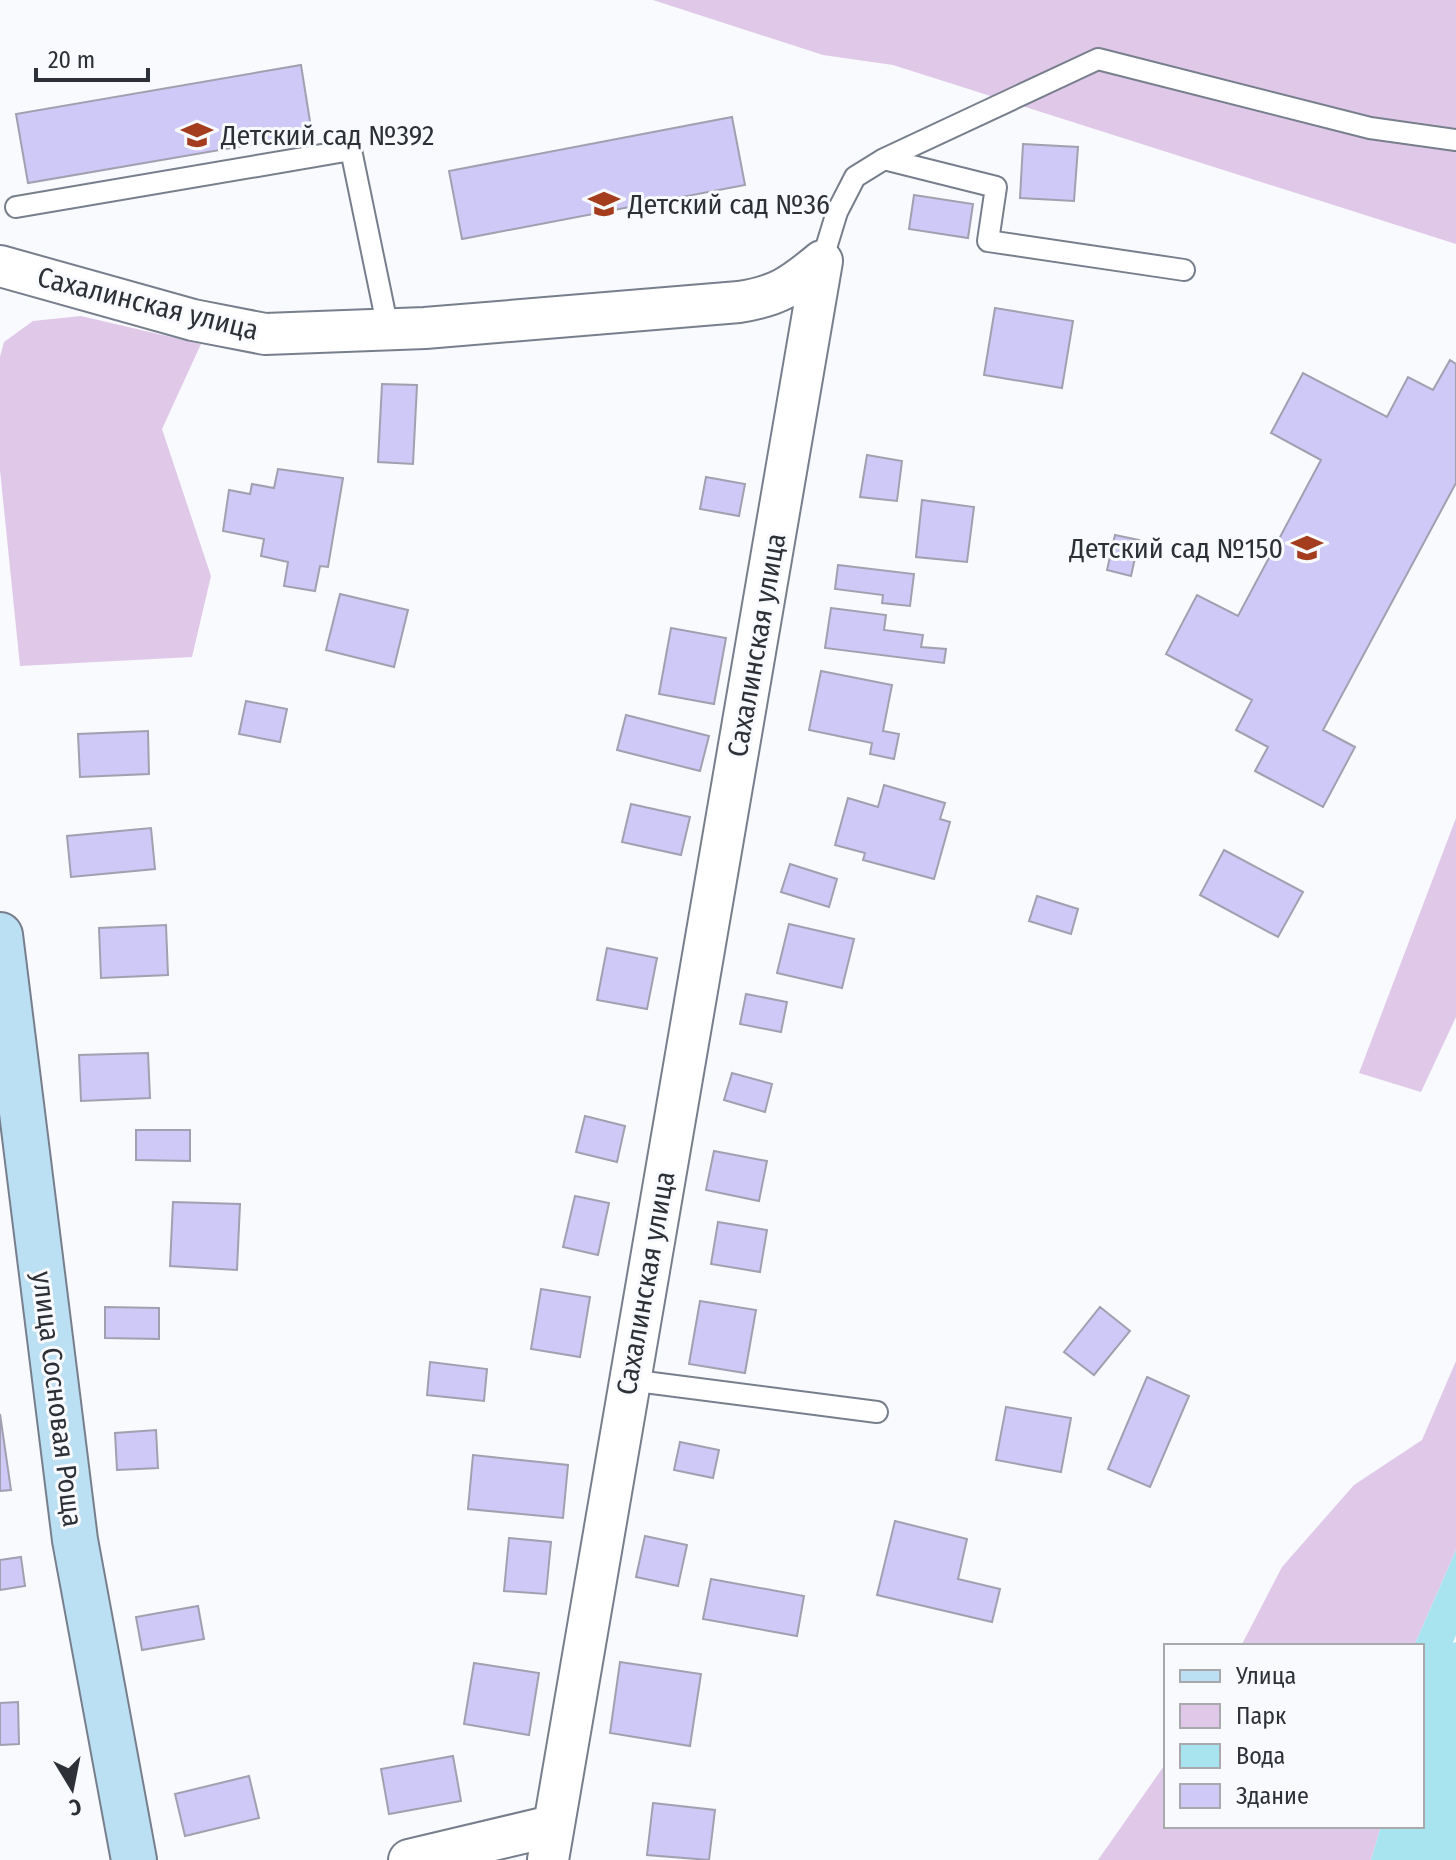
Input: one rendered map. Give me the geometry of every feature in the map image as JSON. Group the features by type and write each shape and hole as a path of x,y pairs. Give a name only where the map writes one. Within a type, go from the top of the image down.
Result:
{"main road":[{"name":"улица Сосновая Роща","path":"0,935 75,1540 134,1860"}],"street":[{"name":"Сахалинская улица","path":"0,266 193,320 265,334 388,329 739,302 767,297 791,287 822,261"},
{"name":"Сахалинская улица","path":"550,1843 822,261"},
{"path":"409,1860 550,1843"}],"lane":[{"path":"822,261 837,212 855,177 884,159 1098,59 1370,128 1456,140"},
{"path":"16,207 351,150 388,329"},
{"path":"884,159 996,187 988,241 1184,270"},
{"path":"629,1380 877,1412"}],"green space":[{"path":"653,0 1456,0 1456,244 893,65 823,55"},
{"path":"81,316 201,344 162,429 211,576 192,657 20,666 0,470 0,357 4,342 33,321"},
{"path":"1456,818 1456,1017 1421,1092 1359,1073"},
{"path":"1456,1361 1456,1550 1415,1644 1242,1644 1282,1567 1354,1485 1422,1440"},
{"path":"1164,1766 1164,1828 1380,1828 1371,1860 1098,1860"}],"water":[{"path":"1456,1550 1456,1635 1453,1643 1456,1642 1456,1860 1371,1860 1380,1828 1424,1828 1424,1644 1415,1644"}],"building":[{"path":"301,65 312,134 28,183 16,114"},
{"path":"732,117 745,185 462,239 449,171"},
{"path":"1023,144 1078,147 1074,201 1020,198"},
{"path":"914,195 973,204 968,238 909,229"},
{"path":"995,308 1073,321 1062,388 984,375"},
{"path":"1450,360 1456,364 1456,483 1323,730 1355,747 1323,807 1255,771 1268,747 1236,730 1252,700 1166,654 1197,595 1238,616 1321,460 1271,433 1303,373 1387,417 1408,377 1433,390"},
{"path":"382,384 417,385 413,464 378,462"},
{"path":"867,455 902,461 897,501 860,497"},
{"path":"278,469 343,478 328,567 320,566 315,591 284,586 288,562 261,556 264,539 223,531 229,490 250,494 252,484 274,488"},
{"path":"706,477 745,484 739,516 700,509"},
{"path":"922,500 974,507 967,562 916,557"},
{"path":"1115,535 1139,540 1131,576 1107,570"},
{"path":"838,565 914,574 910,606 882,603 883,595 835,589"},
{"path":"340,594 408,610 394,667 326,650"},
{"path":"831,608 886,615 884,630 923,635 921,647 946,649 944,663 825,648"},
{"path":"671,628 726,638 714,704 659,694"},
{"path":"821,671 892,685 883,731 899,734 894,759 870,754 872,743 809,730"},
{"path":"246,701 287,709 280,742 239,734"},
{"path":"626,715 709,736 700,771 617,750"},
{"path":"148,731 149,774 80,777 78,734"},
{"path":"884,785 945,803 940,819 950,822 934,879 863,860 865,853 835,845 848,798 878,807"},
{"path":"631,804 690,817 681,855 622,842"},
{"path":"151,828 155,869 71,877 67,836"},
{"path":"1224,850 1303,892 1278,937 1200,895"},
{"path":"790,864 837,879 829,907 781,892"},
{"path":"1037,896 1078,909 1071,934 1029,921"},
{"path":"789,924 854,939 842,988 777,973"},
{"path":"166,925 168,975 101,978 99,928"},
{"path":"607,948 657,958 647,1009 597,1000"},
{"path":"746,994 787,1002 781,1032 740,1024"},
{"path":"148,1053 150,1098 81,1101 79,1055"},
{"path":"732,1073 772,1084 765,1112 724,1100"},
{"path":"585,1116 625,1126 617,1162 576,1152"},
{"path":"136,1130 190,1130 190,1161 136,1160"},
{"path":"714,1151 767,1161 759,1201 706,1190"},
{"path":"575,1196 609,1203 598,1255 563,1247"},
{"path":"173,1202 240,1204 237,1270 170,1266"},
{"path":"718,1222 767,1230 760,1272 711,1264"},
{"path":"541,1289 590,1297 580,1357 531,1349"},
{"path":"700,1301 756,1310 745,1373 689,1364"},
{"path":"105,1307 159,1308 159,1339 105,1338"},
{"path":"1100,1307 1130,1331 1094,1375 1064,1352"},
{"path":"430,1362 487,1369 484,1401 427,1395"},
{"path":"1147,1377 1189,1396 1150,1487 1108,1469"},
{"path":"1006,1407 1071,1418 1061,1472 996,1460"},
{"path":"0,1414 11,1490 0,1491"},
{"path":"156,1430 158,1468 117,1470 115,1433"},
{"path":"680,1442 719,1450 713,1478 674,1470"},
{"path":"473,1455 568,1465 563,1518 468,1509"},
{"path":"895,1521 967,1539 958,1579 1000,1589 992,1622 877,1595"},
{"path":"645,1536 687,1545 678,1586 636,1577"},
{"path":"509,1538 551,1542 546,1594 504,1591"},
{"path":"21,1557 25,1586 0,1590 0,1560"},
{"path":"711,1579 804,1596 797,1636 703,1619"},
{"path":"198,1606 204,1639 142,1650 136,1617"},
{"path":"620,1662 701,1674 690,1746 610,1733"},
{"path":"474,1663 539,1673 529,1735 464,1724"},
{"path":"18,1702 19,1744 0,1745 0,1703"},
{"path":"453,1756 461,1801 389,1814 381,1769"},
{"path":"249,1776 259,1818 185,1836 175,1794"},
{"path":"653,1803 715,1810 709,1860 647,1855"}],"place":[{"name":"Детский сад №392","path":"197,135"},
{"name":"Детский сад №36","path":"604,204"},
{"name":"Детский сад №150","path":"1307,548"}]}
